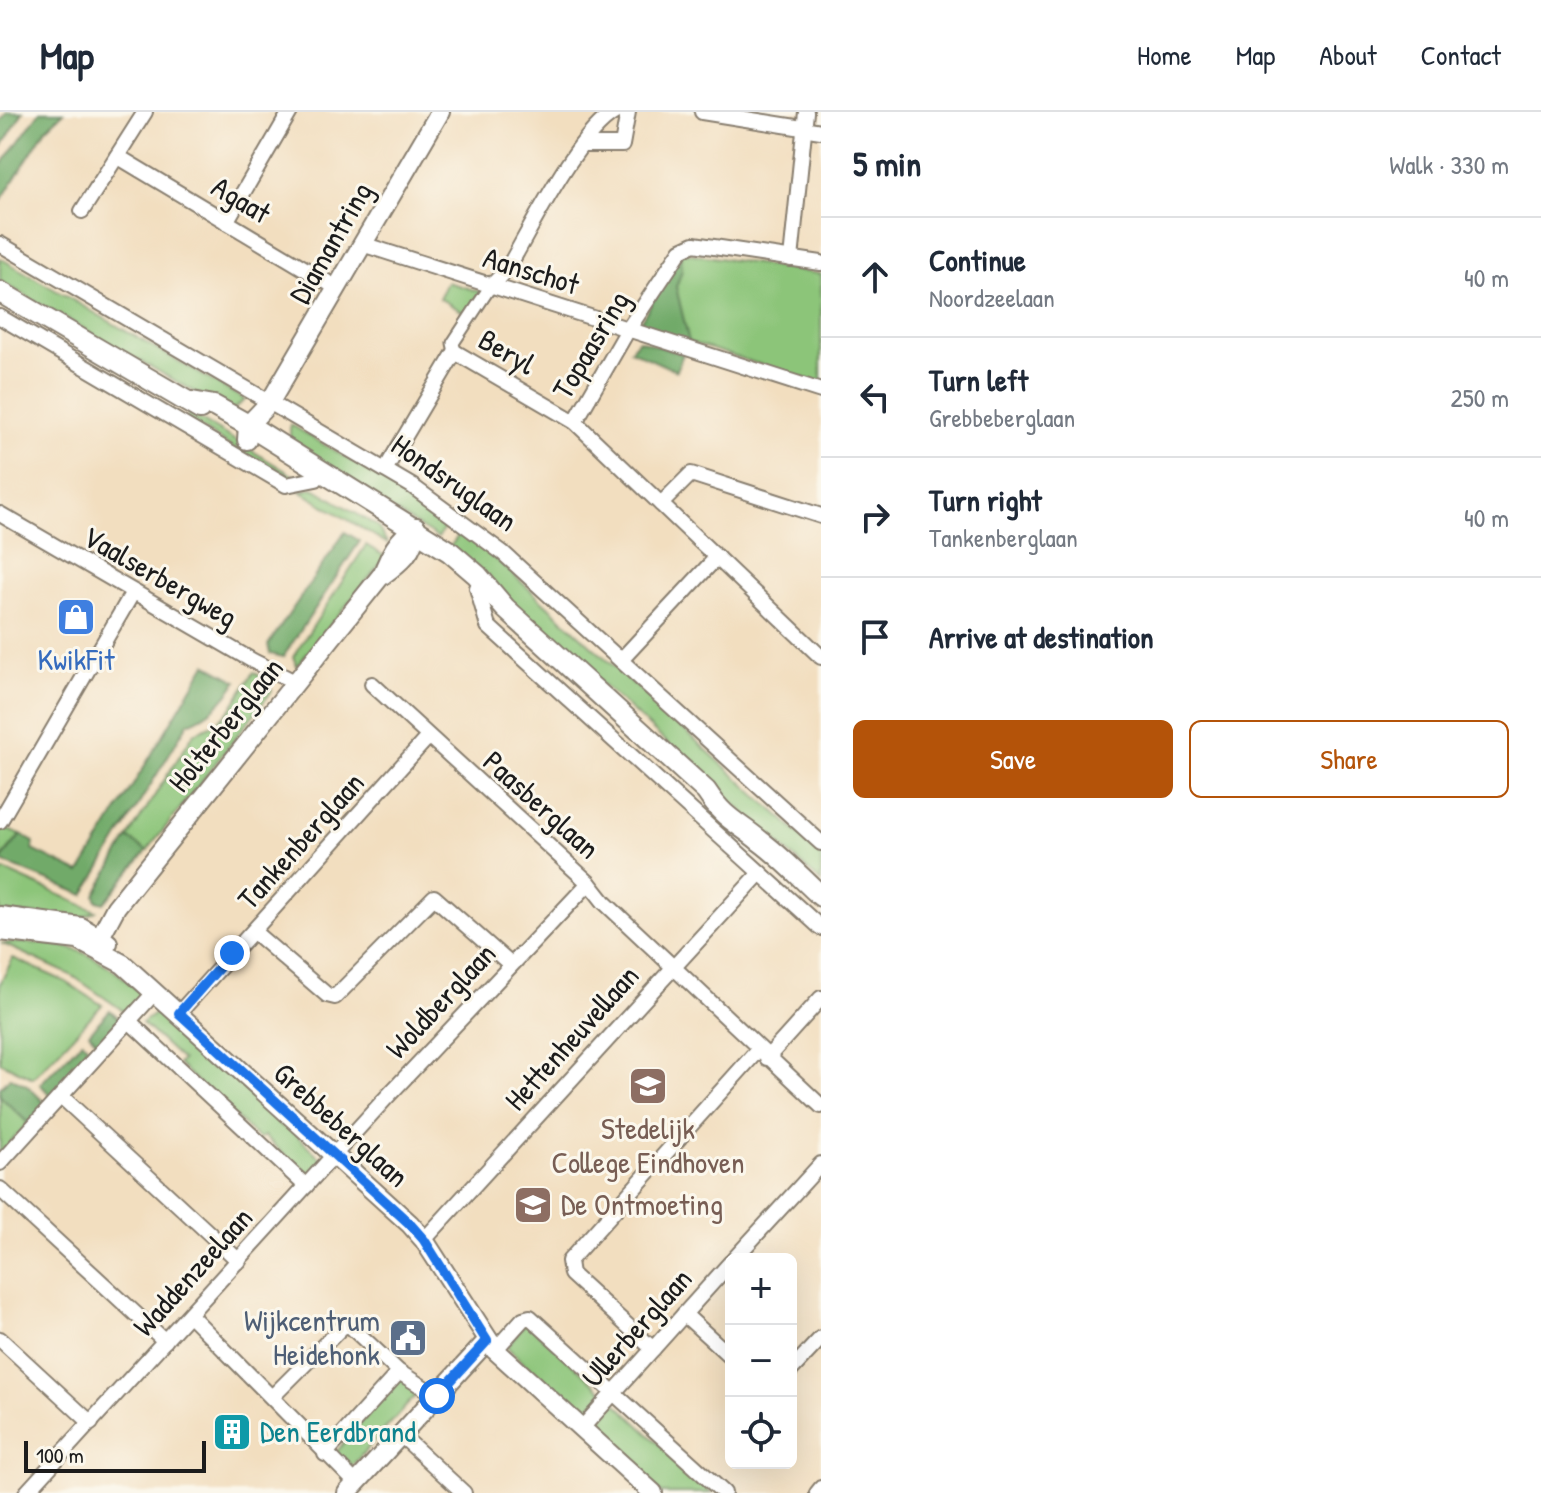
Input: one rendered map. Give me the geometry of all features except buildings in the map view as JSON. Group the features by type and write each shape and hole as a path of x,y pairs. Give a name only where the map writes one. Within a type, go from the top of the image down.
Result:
{"main road":[{"name":"Hondsruglaan","path":"0,292 192,402 251,432 477,575 505,608"},
{"name":"Hondsruglaan","path":"251,432 316,479 412,535 505,608 706,791 725,800 742,816 758,839 821,896"}],"street":[{"path":"82,211 145,112"},
{"path":"226,222 290,112"},
{"name":"Diamantring","path":"251,432 268,416 270,402 440,112"},
{"path":"490,287 506,271 582,145 604,118 615,112"},
{"path":"582,145 622,145 628,112"},
{"path":"702,112 821,131"},
{"path":"791,259 806,112"},
{"name":"Agaat","path":"117,156 337,288"},
{"name":"Hondsruglaan","path":"0,244 385,470 458,517 503,553 821,843"},
{"name":"Aanschot","path":"362,244 821,391"},
{"name":"Topaasring","path":"821,263 694,244 681,250 629,328 575,422 821,657"},
{"name":"Beryl","path":"385,470 455,352 453,343 490,287"},
{"path":"0,317 286,485 316,479"},
{"name":"Beryl","path":"455,352 575,422"},
{"path":"661,504 691,474 821,516"},
{"name":"Vaalserbergweg","path":"0,514 295,682"},
{"name":"Holterberglaan","path":"92,937 412,535"},
{"path":"621,660 717,557"},
{"path":"477,588 488,626 821,928"},
{"path":"0,821 133,592"},
{"name":"Paasberglaan","path":"372,684 589,883 672,967 821,1106"},
{"name":"Tankenberglaan","path":"179,1013 428,737"},
{"name":"Hettenheuvellaan","path":"424,1240 760,873"},
{"name":"Woldberglaan","path":"334,1157 510,964 589,883"},
{"path":"254,932 327,995 335,997 434,897 442,899 510,964"},
{"path":"0,916 92,937"},
{"path":"0,931 92,937"},
{"name":"Grebbeberglaan","path":"92,937 179,1013 424,1240 491,1346 653,1493"},
{"path":"0,1163 155,992"},
{"path":"653,1349 571,1274 569,1261 763,1054 821,998"},
{"path":"129,1021 306,1186"},
{"path":"62,1097 239,1261"},
{"name":"Waddenzeelaan","path":"26,1493 334,1157"},
{"name":"Ullerberglaan","path":"739,1253 821,1164"},
{"path":"0,1189 165,1341"},
{"name":"Ullerberglaan","path":"581,1429 725,1269"},
{"path":"684,1314 725,1352"},
{"path":"191,1316 272,1397 325,1454 351,1488 437,1396 491,1346 523,1319 530,1317 724,1493"},
{"path":"272,1397 342,1327 349,1325 399,1372 437,1396"},
{"path":"797,1364 821,1338"},
{"path":"0,1339 91,1423"},
{"path":"325,1454 399,1372"},
{"path":"401,1435 464,1493"}],"green space":[{"path":"7,112 23,112 0,150 0,122"},
{"path":"40,112 64,112 46,129 0,202 0,167"},
{"path":"680,252 821,274 821,384 689,342 666,299 679,278"},
{"path":"681,256 682,270 676,287 689,342 638,325"},
{"path":"0,258 245,400 230,412 0,281"},
{"path":"447,282 481,292 465,313 439,298"},
{"path":"639,340 683,354 676,371 630,350"},
{"path":"188,412 299,479 282,479 187,419"},
{"path":"290,424 449,520 438,538 290,448"},
{"path":"314,488 377,526 388,544 300,491"},
{"path":"463,529 821,854 821,882 450,547"},
{"path":"345,532 360,541 283,657 270,654 268,645"},
{"path":"366,545 386,557 297,666 293,657"},
{"path":"206,664 237,681 216,706 188,723 84,895 0,861 21,835 34,842 33,850 80,873"},
{"path":"254,672 266,680 272,691 147,851 128,838 194,733 215,724 230,710"},
{"path":"5,829 21,835 0,860 0,832"},
{"path":"128,838 147,851 104,903 97,901 95,895"},
{"path":"4,870 96,911 82,918 0,912 0,875"},
{"path":"1,943 46,944 80,952 111,968 145,997 128,1014 73,976"},
{"path":"13,958 66,982 102,1005 33,1078 0,1062 0,984"},
{"path":"110,1010 122,1021 100,1045 89,1033"},
{"path":"160,1010 323,1160 308,1176 264,1136 259,1139 178,1064 182,1060 142,1023"},
{"path":"82,1041 93,1053 52,1097 40,1084"},
{"path":"10,1077 27,1085 46,1104 28,1123 0,1096 0,1088"},
{"path":"0,1096 28,1123 0,1154"},
{"path":"526,1322 604,1392 580,1418 507,1347"},
{"path":"400,1376 418,1393 350,1468 336,1452"},
{"path":"616,1403 711,1493 661,1493 593,1430"}],"place":[{"name":"KwikFit","path":"76,617"},
{"name":"Stedelijk College Eindhoven","path":"648,1086"},
{"name":"De Ontmoeting","path":"533,1205"},
{"name":"Wijkcentrum Heidehonk","path":"408,1338"},
{"name":"Den Eerdbrand","path":"232,1432"}],"route":[{"path":"232,953 179,1013 424,1240 487,1341 437,1396"}]}
